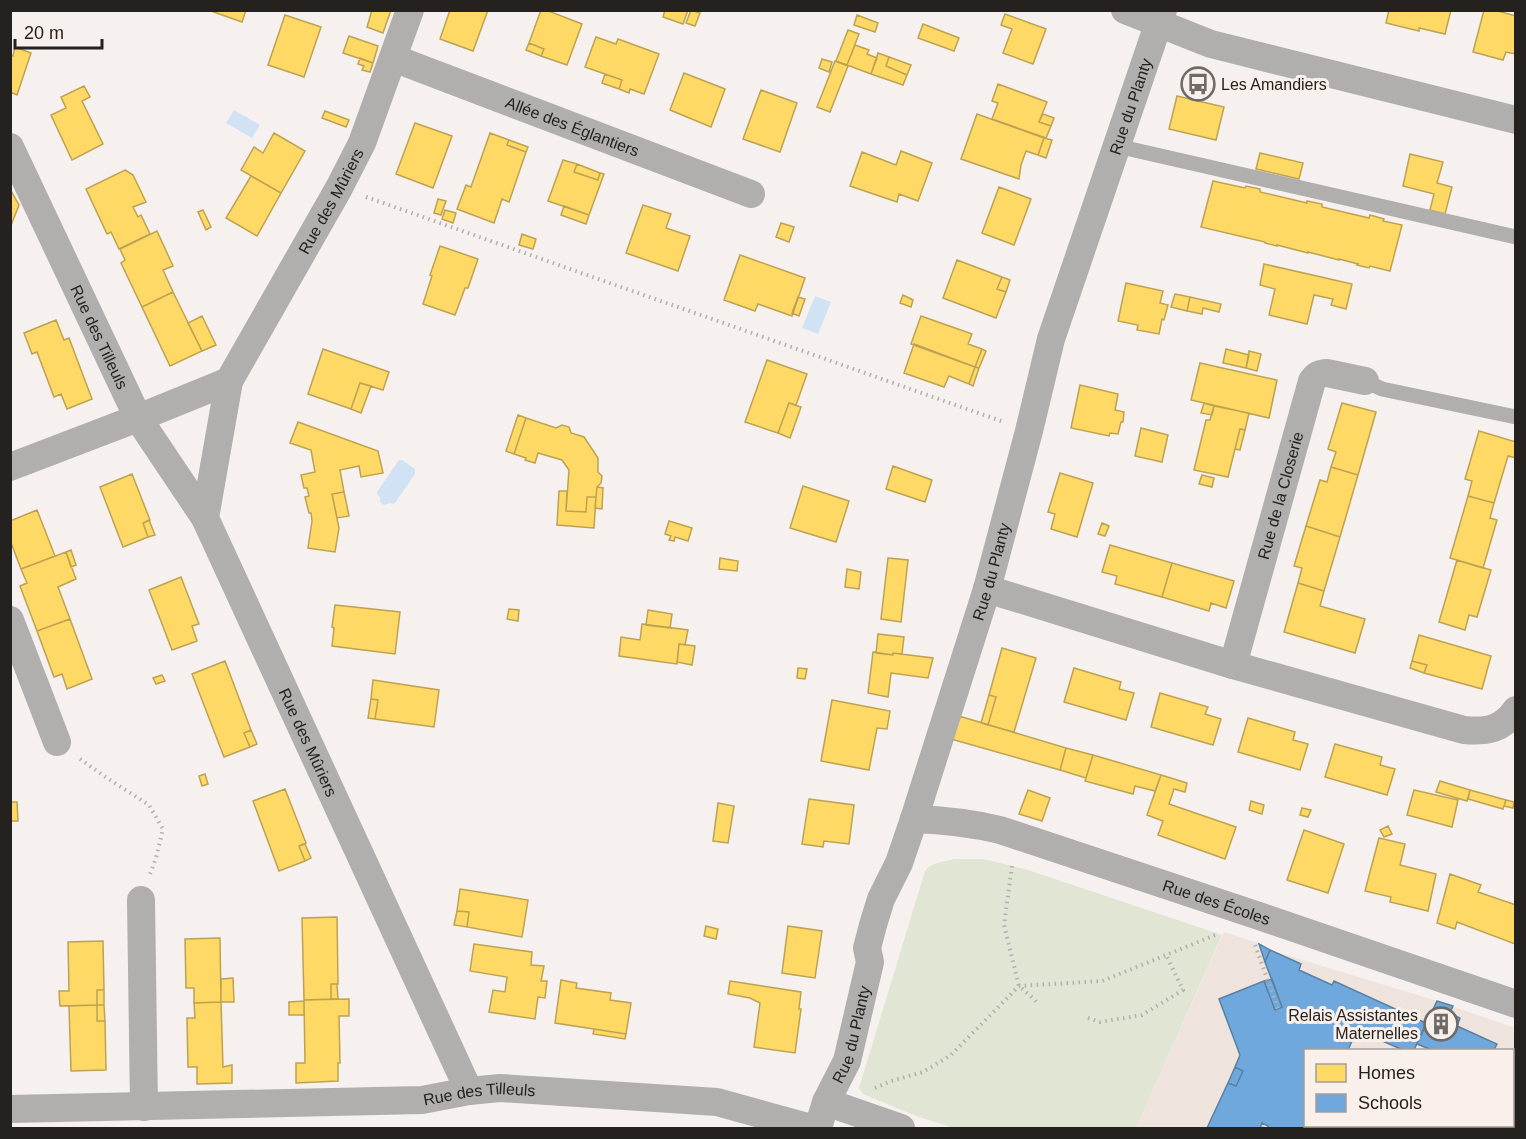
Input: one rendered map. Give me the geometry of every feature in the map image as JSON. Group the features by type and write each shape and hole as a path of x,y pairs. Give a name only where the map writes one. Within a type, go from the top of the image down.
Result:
{"street":[{"name":"Rue des Mûriers","path":"410,10 362,143 339,188 229,381 205,518 469,1091"},
{"path":"1125,10 1161,17 1211,44 1515,120"},
{"name":"Rue du Planty","path":"830,1114 870,962 867,948 876,924 881,898 899,863 914,819 987,589 1051,339 1161,17"},
{"name":"Allée des Églantiers","path":"393,58 751,194"},
{"name":"Rue des Tilleuls","path":"10,147 138,418 205,518"},
{"name":"Rue de la Closerie","path":"1233,665 1312,381 1321,373 1365,381"},
{"path":"10,467 229,381"},
{"path":"987,589 1233,665 1464,730 1481,731 1497,728 1511,717 1515,710"},
{"path":"10,620 57,742"},
{"name":"Rue des Écoles","path":"914,819 951,821 1000,830 1515,1004"},
{"path":"141,900 144,1107"},
{"name":"Rue des Tilleuls","path":"10,1109 144,1107 203,1117 422,1100 500,1088 717,1102 811,1128"},
{"path":"830,1114 901,1128"}],"lane":[{"path":"1117,146 1515,237"},
{"path":"1365,381 1382,389 1515,417"}],"path":[{"path":"339,188 1029,431"},
{"path":"57,742 149,805 163,829 156,858 141,900"},
{"path":"1012,866 1005,925 1019,986 1038,1004"},
{"path":"1259,916 1249,937 1255,942 1278,1009"},
{"path":"830,1114 863,1094 891,1081 923,1072 951,1055 1019,986 1102,981 1217,934 1227,933"},
{"path":"1088,1018 1100,1022 1142,1015 1183,990 1166,955"}],"shaded area":[{"path":"1224,932 1255,942 1270,950 1437,1001 1515,1028 1515,1128 1136,1128"}],"green space":[{"path":"954,859 983,859 1028,870 1222,935 1136,1128 954,1128 916,1116 863,1094 859,1088 925,871 934,864"}],"water":[{"path":"234,110 260,125 252,138 226,123"},
{"path":"815,296 831,302 818,334 802,328"},
{"path":"399,460 415,469 415,474 395,503 384,505 377,492"}],"building: Homes":[{"path":"208,10 246,10 242,22"},
{"path":"372,10 391,10 383,33 367,27"},
{"path":"450,10 488,10 473,51 440,39"},
{"path":"541,10 582,24 567,65 541,56 544,49 529,43"},
{"path":"665,10 688,10 683,24 663,17"},
{"path":"691,10 700,13 695,26 686,23"},
{"path":"1389,10 1451,10 1445,34 1419,28 1419,31 1386,23"},
{"path":"1484,10 1494,10 1516,16 1516,54 1506,52 1503,60 1473,52"},
{"path":"1005,14 1046,29 1033,64 1003,53 1012,29 1001,25"},
{"path":"285,15 321,27 304,77 268,65"},
{"path":"857,15 878,23 875,32 854,25"},
{"path":"923,24 959,38 954,51 918,38"},
{"path":"848,30 859,34 847,65 836,61"},
{"path":"349,36 378,46 373,63 343,53"},
{"path":"596,37 616,44 618,39 659,54 644,94 630,89 629,93 619,89 622,80 585,67"},
{"path":"529,43 544,49 541,56 526,50"},
{"path":"855,45 869,50 867,54 877,58 871,74 847,65"},
{"path":"15,47 31,53 17,95 10,92 10,56 13,56"},
{"path":"878,53 889,57 886,66 907,75 903,85 871,74"},
{"path":"889,57 911,65 907,75 886,66"},
{"path":"360,58 373,63 370,72 362,70 364,66 358,64"},
{"path":"822,59 832,62 829,72 819,68"},
{"path":"835,61 848,66 830,112 817,107"},
{"path":"684,73 725,89 711,127 670,110"},
{"path":"605,74 622,80 619,89 602,83"},
{"path":"998,84 1047,102 1039,122 1051,126 1046,138 992,119 998,103 992,101"},
{"path":"84,86 90,97 82,101 103,144 72,160 51,115 66,108 61,97"},
{"path":"761,90 797,103 780,152 743,139"},
{"path":"1177,96 1224,107 1216,140 1169,129"},
{"path":"325,111 349,120 346,127 322,118"},
{"path":"977,114 1044,138 1038,155 1026,151 1019,179 961,159"},
{"path":"1043,114 1054,118 1051,126 1039,122"},
{"path":"415,123 452,136 433,188 396,174"},
{"path":"274,133 305,151 281,193 241,170 254,147 263,153"},
{"path":"490,133 509,140 507,145 526,152 509,202 502,199 494,223 457,209 466,185 471,187"},
{"path":"1044,138 1052,140 1046,158 1038,155"},
{"path":"509,140 528,147 526,152 507,145"},
{"path":"901,151 932,163 918,201 899,194 897,202 850,186 862,152 896,165"},
{"path":"1260,153 1303,163 1299,179 1256,169"},
{"path":"1410,154 1443,162 1437,183 1452,187 1445,214 1430,210 1434,194 1403,186"},
{"path":"563,160 577,164 574,172 598,180 600,173 604,174 589,215 548,201"},
{"path":"577,164 600,173 598,180 574,172"},
{"path":"125,170 133,175 146,202 133,207 138,217 141,215 150,234 119,249 111,232 107,234 86,189"},
{"path":"251,176 281,193 257,236 226,218"},
{"path":"1213,181 1260,189 1260,192 1307,203 1307,201 1322,204 1322,207 1369,218 1370,215 1384,219 1383,221 1402,225 1390,271 1370,266 1369,268 1201,227"},
{"path":"999,187 1031,199 1014,245 982,233"},
{"path":"10,189 19,205 10,228"},
{"path":"438,199 446,201 441,215 434,213"},
{"path":"643,205 671,214 666,228 690,236 678,271 626,253"},
{"path":"564,206 589,215 586,224 561,215"},
{"path":"203,210 211,227 206,230 198,212"},
{"path":"445,210 456,213 453,223 442,219"},
{"path":"781,223 794,227 789,242 776,237"},
{"path":"157,231 173,266 163,270 173,292 142,307 121,263 125,260 120,249"},
{"path":"522,234 536,239 533,249 519,245"},
{"path":"440,246 478,259 455,315 423,304"},
{"path":"740,255 805,278 792,316 758,304 755,311 724,300"},
{"path":"957,260 1002,277 997,289 1006,292 996,318 943,298"},
{"path":"1264,264 1352,284 1346,309 1331,305 1333,299 1314,295 1307,324 1269,315 1275,289 1260,285"},
{"path":"1002,277 1010,280 1006,292 997,289"},
{"path":"1126,283 1163,291 1160,303 1168,305 1159,334 1137,330 1138,325 1118,321"},
{"path":"173,292 202,351 170,366 142,307"},
{"path":"1175,294 1190,297 1187,311 1171,307"},
{"path":"903,295 913,300 911,307 900,303"},
{"path":"798,297 805,299 799,316 792,313"},
{"path":"1190,297 1221,304 1219,312 1203,308 1202,314 1187,311"},
{"path":"202,316 216,345 202,351 188,323"},
{"path":"921,316 972,334 968,344 982,349 975,367 911,344"},
{"path":"56,320 64,340 69,338 92,399 67,409 61,394 54,397 37,352 32,354 24,333"},
{"path":"914,344 975,367 969,384 949,376 944,387 904,373"},
{"path":"323,349 389,372 383,390 360,383 351,409 308,394"},
{"path":"982,349 986,351 979,368 975,367"},
{"path":"1226,349 1249,355 1246,368 1223,363"},
{"path":"1249,351 1261,354 1257,371 1246,368"},
{"path":"767,360 807,374 796,405 789,403 778,433 745,422"},
{"path":"1200,363 1277,380 1269,418 1191,400"},
{"path":"975,367 979,368 973,386 969,384"},
{"path":"360,383 371,386 361,413 351,409"},
{"path":"1080,385 1118,394 1115,410 1124,412 1118,434 1110,433 1109,436 1071,428"},
{"path":"789,403 801,407 790,438 778,433"},
{"path":"1204,403 1214,406 1212,415 1201,413"},
{"path":"1342,403 1376,412 1358,475 1331,467 1336,452 1328,449"},
{"path":"1214,406 1249,413 1245,430 1240,429 1228,477 1194,470 1206,420 1210,420"},
{"path":"518,415 526,418 514,454 506,451"},
{"path":"526,418 556,428 562,425 569,427 571,433 584,437 598,458 598,472 602,476 601,483 597,487 596,497 587,497 586,512 566,511 569,470 562,460 538,453 535,463 514,454"},
{"path":"298,422 378,451 383,473 361,477 359,466 340,470 344,492 332,494 339,528 335,552 308,548 312,521 305,497 309,496 307,488 304,488 301,475 315,472 311,450 290,443"},
{"path":"1141,428 1168,435 1162,462 1135,456"},
{"path":"1240,429 1245,430 1240,450 1235,449"},
{"path":"1479,431 1516,442 1516,458 1508,456 1494,503 1468,496 1472,481 1465,479"},
{"path":"893,466 932,480 925,502 886,489"},
{"path":"1331,467 1358,475 1340,537 1306,526 1320,480 1327,482"},
{"path":"1060,473 1093,483 1077,537 1051,529 1055,514 1048,512"},
{"path":"132,474 150,520 143,523 148,537 123,547 100,487"},
{"path":"1202,475 1214,478 1212,487 1199,484"},
{"path":"803,486 849,501 836,542 790,528"},
{"path":"597,487 603,488 602,509 595,508"},
{"path":"559,491 567,491 566,511 586,512 587,497 596,497 594,528 557,525"},
{"path":"344,492 349,516 337,518 332,494"},
{"path":"1468,496 1494,503 1490,518 1497,520 1483,568 1450,558"},
{"path":"37,510 55,556 21,569 10,540 10,521"},
{"path":"149,520 155,535 148,537 143,523"},
{"path":"669,521 692,528 688,541 675,537 674,541 669,540 671,536 665,534"},
{"path":"1102,523 1109,526 1105,536 1098,534"},
{"path":"1306,526 1340,537 1324,591 1298,583 1302,568 1294,566"},
{"path":"1110,545 1172,563 1162,597 1115,584 1117,576 1102,572"},
{"path":"71,550 76,565 71,567 66,552"},
{"path":"66,552 76,579 58,587 70,619 37,631 20,586 27,583 21,569"},
{"path":"720,558 738,561 737,571 719,569"},
{"path":"888,558 908,560 901,622 881,619"},
{"path":"1457,560 1491,570 1477,617 1469,615 1465,630 1439,622"},
{"path":"1172,563 1234,581 1226,608 1211,603 1209,611 1162,597"},
{"path":"847,569 861,572 859,589 845,587"},
{"path":"181,577 199,624 192,626 197,641 172,650 149,590"},
{"path":"1298,583 1324,591 1320,606 1365,619 1355,653 1284,632"},
{"path":"335,605 400,612 395,654 332,646"},
{"path":"509,609 519,610 518,621 507,619"},
{"path":"648,610 672,614 670,628 646,625"},
{"path":"70,619 92,679 67,689 62,674 54,677 37,631"},
{"path":"642,624 688,630 685,645 679,644 677,664 619,656 621,637 640,640"},
{"path":"878,634 904,637 902,654 876,653"},
{"path":"1419,635 1491,656 1482,689 1424,673 1427,665 1412,661"},
{"path":"679,644 695,646 692,665 677,662"},
{"path":"1002,648 1036,658 1014,732 988,725 996,697 989,695"},
{"path":"873,652 933,658 928,678 891,673 888,697 868,693"},
{"path":"225,661 251,730 244,733 250,747 224,757 192,674"},
{"path":"1412,661 1427,665 1424,673 1410,668"},
{"path":"798,668 807,669 805,679 797,678"},
{"path":"1074,668 1121,682 1119,689 1134,693 1126,720 1064,702"},
{"path":"162,675 165,681 156,684 153,678"},
{"path":"373,680 439,690 434,727 375,719 378,700 371,699"},
{"path":"1160,693 1208,707 1205,714 1221,719 1213,745 1151,727"},
{"path":"989,695 996,697 988,725 981,723"},
{"path":"371,699 378,700 375,719 368,718"},
{"path":"832,700 890,711 887,729 877,728 869,770 821,761"},
{"path":"959,716 1066,748 1060,770 951,739"},
{"path":"1248,718 1295,732 1293,740 1308,744 1300,770 1238,752"},
{"path":"251,730 257,744 250,747 244,733"},
{"path":"1335,744 1382,757 1380,765 1395,769 1387,795 1325,777"},
{"path":"1066,748 1093,755 1086,778 1060,770"},
{"path":"1093,755 1161,775 1155,791 1135,786 1133,794 1085,781"},
{"path":"205,774 208,784 202,786 199,776"},
{"path":"1161,775 1187,783 1185,792 1174,789 1169,804 1236,827 1225,859 1158,835 1163,821 1147,815"},
{"path":"1440,781 1470,790 1467,801 1436,792"},
{"path":"285,789 306,843 299,846 305,861 279,871 253,801"},
{"path":"1028,790 1050,798 1042,821 1019,814"},
{"path":"1414,790 1458,800 1452,827 1407,815"},
{"path":"1470,790 1506,800 1503,809 1468,799"},
{"path":"809,799 854,805 849,844 824,841 823,847 802,844"},
{"path":"1506,800 1514,802 1513,808 1504,806"},
{"path":"1251,801 1264,805 1262,814 1249,810"},
{"path":"10,802 17,802 18,821 10,821"},
{"path":"718,803 734,806 728,843 713,841"},
{"path":"1302,808 1311,810 1308,817 1300,815"},
{"path":"1388,826 1392,834 1384,837 1380,830"},
{"path":"1304,830 1344,844 1328,893 1287,880"},
{"path":"1379,838 1405,844 1400,865 1436,874 1428,911 1390,902 1391,897 1365,891"},
{"path":"305,844 311,858 305,861 299,846"},
{"path":"1450,874 1481,885 1478,892 1516,905 1515,944 1457,922 1455,929 1437,923"},
{"path":"460,889 528,900 522,937 467,927 469,912 457,911"},
{"path":"457,911 469,912 467,927 454,925"},
{"path":"337,917 338,984 331,984 331,999 304,1000 302,918"},
{"path":"706,926 718,929 716,939 704,936"},
{"path":"788,926 822,931 815,978 782,973"},
{"path":"220,938 221,1002 194,1003 194,988 186,988 185,939"},
{"path":"103,941 104,990 97,990 97,1005 60,1006 59,991 69,991 68,942"},
{"path":"474,944 532,952 531,965 544,966 541,981 547,981 545,998 538,997 535,1019 489,1012 493,990 505,992 507,977 470,971"},
{"path":"233,978 234,1002 221,1002 221,979"},
{"path":"561,980 577,983 576,988 611,993 610,1000 631,1003 626,1034 555,1023"},
{"path":"730,981 801,992 795,1053 754,1047 760,1003 750,998 728,994"},
{"path":"331,984 337,984 338,999 331,999"},
{"path":"97,990 104,990 104,1005 97,1005"},
{"path":"349,999 349,1016 339,1016 338,1081 296,1083 296,1063 305,1063 304,1000"},
{"path":"304,1001 304,1015 289,1015 289,1002"},
{"path":"221,1002 223,1067 232,1065 232,1083 197,1084 197,1067 188,1067 187,1018 195,1018 194,1003"},
{"path":"97,1005 97,1021 105,1021 106,1070 71,1071 69,1006"},
{"path":"97,1005 104,1005 105,1021 97,1021"},
{"path":"594,1029 626,1034 625,1039 593,1034"}],"building: Schools":[{"path":"1259,944 1270,950 1265,962"},
{"path":"1270,950 1301,964 1299,970 1332,985 1334,981 1426,1023 1414,1049 1401,1049 1357,1030 1348,1049 1304,1049 1304,1127 1313,1128 1267,1128 1268,1126 1262,1123 1260,1128 1207,1128 1228,1083 1236,1086 1243,1071 1235,1067 1240,1055 1219,999 1264,981 1275,1010 1282,1007 1265,962"},
{"path":"1272,979 1282,1007 1275,1010 1264,981"},
{"name":"Relais Assistantes Maternelles","path":"1437,1001 1453,1006 1450,1013 1460,1018 1457,1026 1497,1044 1494,1049 1430,1049 1417,1044"},
{"path":"1235,1067 1243,1071 1236,1086 1228,1083"},
{"path":"1516,1076 1516,1128 1493,1128 1491,1127 1514,1127 1514,1080"}],"place":[{"name":"Les Amandiers","path":"1198,84"},
{"name":"Relais Assistantes Maternelles","path":"1441,1024"}]}
